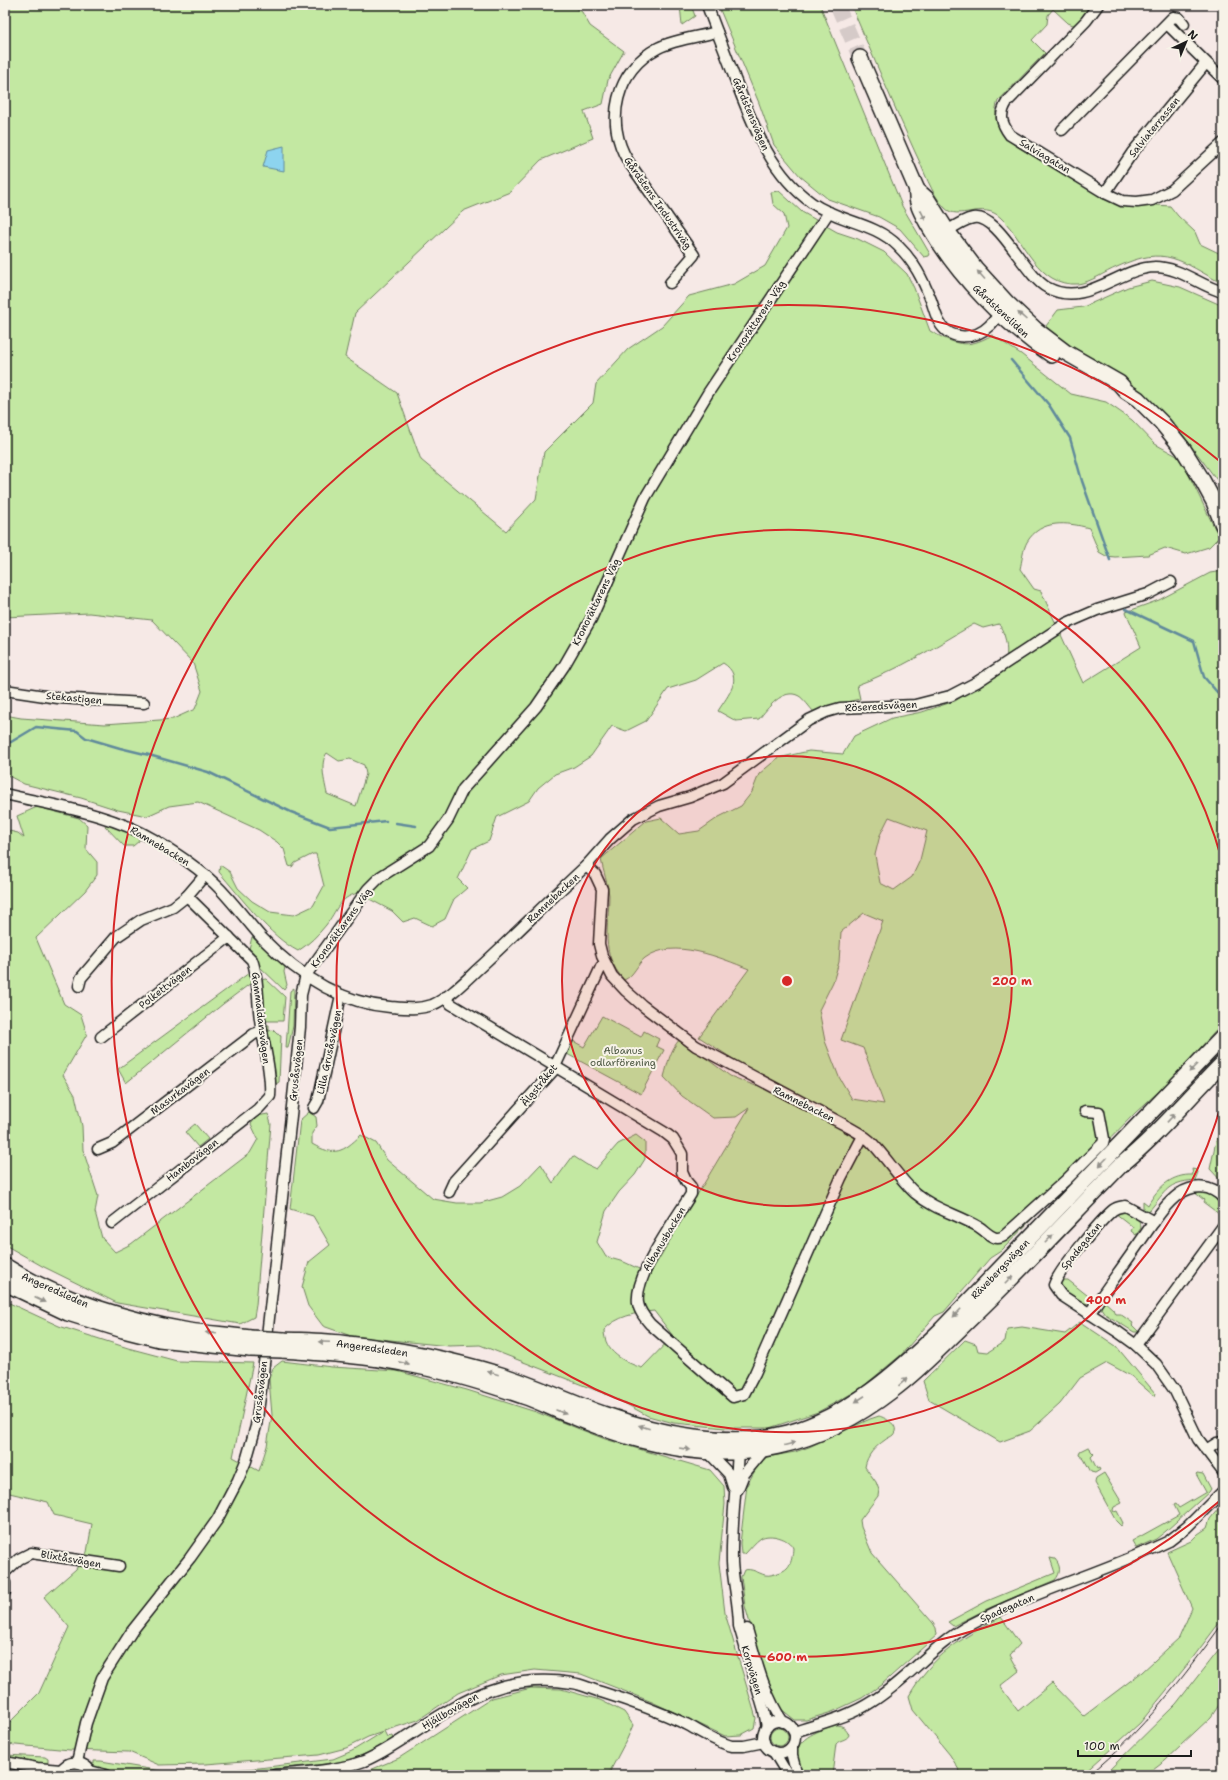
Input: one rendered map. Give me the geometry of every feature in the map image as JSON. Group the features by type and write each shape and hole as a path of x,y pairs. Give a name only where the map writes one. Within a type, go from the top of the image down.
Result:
{"highway":[{"name":"Gårdstensliden","path":"860,58 917,190 927,199 942,235 975,268 1004,308 1065,352 1119,383 1126,391 1152,412 1182,449 1214,502 1223,526"},
{"name":"Rävebergsvägen","path":"738,1446 789,1432 826,1417 859,1399 903,1366 942,1329 1222,1041"},
{"name":"Rävebergsvägen","path":"738,1446 764,1450 796,1442 825,1431 864,1410 895,1389 920,1368 990,1300 1116,1170 1138,1152 1223,1063"},
{"path":"1184,1104 1193,1101 1223,1075"},
{"name":"Angeredsleden","path":"5,1266 48,1288 105,1311 189,1331 250,1343"},
{"name":"Angeredsleden","path":"5,1283 68,1313 123,1330 159,1339 283,1345 346,1344 426,1356 502,1376 604,1414 665,1433 738,1446"},
{"name":"Angeredsleden","path":"283,1345 433,1369 526,1396 574,1417 647,1442 670,1447 708,1452 738,1446"}],"street":[{"name":"Gårdstensvägen","path":"707,5 767,153 779,172 813,204 829,212 872,227 898,245 911,260 923,280 941,325 951,334 968,337 975,335 989,327 1004,308"},
{"name":"Salviagatan","path":"1098,5 1086,21 1007,102 1001,111 1003,126 1010,135 1105,193 1122,201 1137,202 1152,200 1172,190 1223,144"},
{"path":"1062,130 1173,17 1179,18 1184,24"},
{"path":"1167,24 1223,80"},
{"name":"Gårdstens Industriväg","path":"670,284 694,255 628,161 622,150 616,130 617,102 628,76 642,58 658,48 671,43 717,32"},
{"name":"Salviaterrassen","path":"1105,193 1132,153 1206,63"},
{"name":"Kronorättarens Väg","path":"306,975 368,889 380,877 429,846 448,820 463,789 536,707 564,666 590,619 649,492 708,393 829,212"},
{"path":"942,235 968,219 975,218 985,220 994,226 1030,272 1039,281 1048,288 1061,292 1082,293 1098,287 1122,274 1139,269 1155,267 1183,274 1195,281 1223,292"},
{"name":"Röseredsvägen","path":"586,866 610,840 633,819 659,806 690,797 723,783 809,720 826,712 840,708 915,705 950,696 977,682 1067,623 1097,610 1148,594 1172,582"},
{"name":"Stekastigen","path":"5,690 58,698 144,703"},
{"name":"Ramnebacken","path":"5,794 120,823 150,838 179,855 205,875 221,890 272,947 306,975 341,996 380,1006 414,1008 431,1005 445,997 502,947 586,866 595,874 602,889 599,944 604,964 612,976 626,991 643,1006 696,1046 863,1136 872,1143 903,1182 916,1194 934,1207 968,1221 998,1239 1005,1235 1061,1185 1103,1143 1104,1139 1099,1112 1085,1111"},
{"path":"79,986 81,978 110,942 123,931 141,920 173,907 187,896 205,875"},
{"name":"Gammaldansvägen","path":"187,896 252,960 255,968 270,1084 270,1096"},
{"name":"Polkettvägen","path":"101,1037 229,937"},
{"name":"Älgstråket","path":"449,1192 454,1181 556,1066 598,973 604,964"},
{"name":"Grusåsvägen","path":"77,1762 86,1723 102,1678 132,1631 190,1558 217,1520 238,1480 251,1444 256,1426 262,1382 294,1088 300,1027 301,995 306,975"},
{"name":"Lilla Grusåsvägen","path":"314,1108 318,1101 341,996"},
{"name":"Albanusbacken","path":"445,997 451,1004 556,1066 673,1139 682,1154 682,1172 691,1187 691,1194 646,1267 640,1282 638,1303 643,1315 650,1324 733,1397 744,1394 755,1373 841,1178 863,1136"},
{"name":"Masurkavägen","path":"98,1148 112,1144 254,1034 262,1031"},
{"name":"Hambovägen","path":"112,1223 253,1113 270,1096"},
{"path":"1089,1314 1154,1222 1174,1199 1189,1189 1203,1187 1210,1189 1223,1198"},
{"name":"Spadegatan","path":"1154,1222 1125,1206 1115,1209 1103,1220 1056,1278 1054,1285 1060,1295 1136,1345 1156,1364 1167,1377 1175,1391 1198,1439 1223,1472"},
{"path":"1136,1345 1223,1226"},
{"path":"1206,1450 1217,1443 1223,1442"},
{"name":"Korpvägen","path":"738,1446 732,1562 739,1613 739,1626 764,1711 767,1727"},
{"name":"Korpvägen","path":"735,1500 744,1474 764,1450"},
{"name":"Korpvägen","path":"708,1452 729,1474 735,1500"},
{"name":"Spadegatan","path":"794,1732 848,1714 873,1702 940,1644 982,1619 1169,1541 1187,1527 1223,1491"},
{"name":"Blixtåsvägen","path":"5,1572 19,1559 31,1553 119,1566"},
{"path":"5,1583 5,1592"},
{"name":"Korpvägen","path":"739,1613 745,1625 774,1708 783,1722"},
{"name":"Hjällbovägen","path":"275,1775 347,1766 365,1761 392,1747 456,1705 495,1688 529,1680 550,1680 574,1683 655,1710 732,1746 744,1746 764,1742"},
{"path":"792,1747 784,1752 774,1752 768,1749 764,1742 764,1734 767,1727 774,1722 783,1722 788,1724 794,1732 792,1756 797,1775"},
{"path":"774,1752 788,1775"},
{"path":"5,1762 60,1772 69,1763 77,1762 84,1765 91,1773 106,1775"},
{"path":"5,1774 11,1775"}],"green space":[{"path":"5,5 572,5 582,12 590,26 624,51 608,80 603,104 584,111 593,138 541,160 510,192 463,211 355,313 345,357 397,393 421,460 506,531 536,499 544,452 593,403 596,384 628,349 662,326 689,296 734,284 765,266 787,228 784,214 773,204 771,192 779,191 802,212 837,232 858,239 884,252 907,274 914,288 930,331 961,344 975,343 992,335 1021,354 1071,394 1106,402 1132,420 1155,444 1177,456 1187,471 1219,537 1209,547 1186,554 1165,548 1148,555 1115,557 1106,556 1099,552 1089,528 1072,524 1055,524 1040,529 1027,542 1020,569 1034,589 1041,591 1083,683 1141,647 1126,612 1159,600 1210,573 1223,571 1223,1023 1168,1083 1135,1113 1001,1251 990,1258 944,1312 935,1316 901,1355 860,1389 818,1412 769,1428 725,1428 674,1423 648,1416 613,1397 480,1345 449,1346 351,1336 323,1326 308,1306 302,1287 309,1262 330,1245 313,1216 290,1209 300,1120 309,1112 316,1117 317,1126 312,1133 312,1144 327,1150 338,1151 344,1149 361,1135 376,1143 387,1160 433,1199 457,1203 480,1203 502,1197 520,1186 541,1164 553,1183 573,1156 596,1169 618,1144 636,1135 645,1142 645,1159 635,1175 619,1192 606,1211 597,1242 606,1257 624,1262 650,1274 749,1108 736,1117 713,1118 682,1096 664,1077 670,1057 680,1039 730,1076 756,1086 761,1077 699,1037 749,969 711,955 683,949 669,949 656,952 645,958 633,973 624,980 616,970 608,950 607,929 609,895 601,859 646,821 661,818 679,834 699,831 719,817 741,806 752,792 759,774 778,758 809,751 843,754 854,736 892,718 922,712 955,701 1005,668 1007,656 1006,640 1002,630 999,624 983,628 974,624 902,665 857,685 860,699 841,703 814,712 799,696 787,694 776,700 759,719 736,721 718,711 730,692 734,680 730,668 723,663 696,680 668,689 646,721 626,731 612,726 591,756 574,767 555,774 538,788 529,801 497,817 489,841 472,849 458,879 467,888 454,899 445,919 432,926 415,918 403,922 392,911 358,893 346,898 320,932 298,951 287,945 256,915 219,872 220,865 230,872 238,888 252,901 270,912 294,915 313,906 324,886 316,854 295,863 292,867 289,866 284,849 277,842 259,830 198,802 169,806 147,816 118,810 81,798 24,784 5,774 5,715 21,718 105,724 173,719 195,709 202,691 193,663 152,620 89,613 5,617","holes":["327,753 339,761 350,759 364,765 366,774 356,806 327,794 323,773 323,762","889,817 927,831 920,860 912,877 894,890 880,883 875,855 880,835","864,913 883,921 841,1040 863,1048 884,1104 852,1099 839,1077 825,1041 819,1010 833,982 839,962 841,932","654,1311 673,1336 642,1368 628,1363 616,1355 607,1344 605,1338 604,1330 609,1325 621,1318 633,1314"]},
{"path":"680,5 691,5 695,16 682,25"},
{"path":"718,5 820,5 902,206 930,254 929,256 924,257 900,229 879,217 828,199 800,176 774,145 759,103"},
{"path":"851,5 1093,5 1079,22 1073,25 1068,23 1053,9 1048,15 1047,24 1032,40 1045,53 998,101 996,108 996,119 998,125 1004,135 1013,144 1088,189 1115,202 1170,206 1195,232 1200,244 1223,255 1223,284 1183,262 1161,256 1134,260 1083,283 1064,283 1052,278 1042,270 1033,260 1010,227 994,213 986,211 964,213 950,212 940,202 928,182"},
{"path":"1152,281 1180,287 1223,306 1223,488 1183,435 1144,394 1043,330 1058,310 1083,307 1128,287"},
{"path":"37,807 79,818 87,825 86,849 97,862 97,875 85,891 36,938 64,1004 81,1015 87,1034 63,1075 75,1095 82,1126 83,1150 98,1196 95,1212 102,1238 115,1252 131,1244 250,1153 258,1139 251,1124 257,1116 268,1114 271,1124 256,1305 254,1317 240,1324 117,1303 42,1266 5,1245 5,830 18,833 24,838 17,816"},
{"path":"106,824 133,833 139,838 139,841 133,846 124,846 105,826"},
{"path":"252,937 285,967 284,972 287,985 284,990 248,953"},
{"path":"249,973 251,983 126,1083 118,1069"},
{"path":"266,979 285,997 283,1021 264,1021 259,980"},
{"path":"294,988 293,1026 288,1048 286,1048 290,991"},
{"name":"Albanus odlarförening","path":"602,1016 641,1037 644,1031 659,1039 656,1046 664,1050 641,1094 567,1054 573,1041 584,1047"},
{"path":"264,1025 269,1025 269,1031 273,1030 277,1034 281,1035 279,1082 276,1084 273,1081"},
{"path":"195,1124 208,1139 198,1147 185,1132"},
{"path":"1223,1130 1223,1183 1210,1169 1216,1141"},
{"path":"1192,1169 1197,1170 1198,1172 1195,1180 1185,1181 1172,1186 1149,1211 1143,1209 1143,1201 1148,1205 1161,1187 1172,1179 1185,1175 1193,1175"},
{"path":"1196,1190 1211,1194 1221,1201 1223,1204 1223,1217 1203,1202 1204,1200 1194,1192"},
{"path":"1121,1210 1131,1214 1141,1224 1141,1228 1136,1235 1131,1231 1133,1227 1115,1213"},
{"path":"1061,1277 1068,1280 1092,1299 1088,1303 1083,1304 1065,1291 1060,1284 1059,1279"},
{"path":"1103,1300 1113,1309 1115,1314 1120,1314 1133,1323 1132,1325 1139,1332 1134,1332 1105,1314 1101,1308"},
{"path":"5,1301 59,1326 128,1348 177,1361 253,1363 233,1457 259,1471 267,1446 272,1415 269,1379 273,1368 282,1361 332,1367 397,1371 467,1390 536,1412 605,1439 710,1470 724,1486 725,1504 719,1563 725,1613 756,1718 754,1728 741,1735 725,1736 652,1702 581,1674 535,1670 501,1675 458,1693 418,1720 384,1731 387,1737 392,1736 393,1739 383,1745 352,1759 331,1763 200,1774 128,1774 104,1772 92,1767 89,1762 94,1764 94,1761 101,1761 167,1772 198,1772 259,1768 333,1759 352,1751 383,1732 368,1737 346,1748 319,1755 206,1764 159,1765 129,1752 70,1750 5,1744 5,1723 8,1724 39,1693 69,1627 44,1597 76,1569 87,1552 92,1524 54,1515 48,1502 5,1492"},
{"path":"1080,1322 1116,1346 1155,1393 1154,1396 1131,1376 1107,1363 1080,1378 1060,1404 1030,1431 1000,1442 929,1400 923,1381 965,1340 976,1344 978,1351 988,1352 1005,1341 1007,1329 1022,1327 1065,1334"},
{"path":"879,1416 892,1423 895,1432 892,1436 875,1448 866,1463 865,1467 876,1482 879,1490 878,1496 860,1520 861,1527 872,1553 933,1623 936,1628 937,1635 881,1685 862,1698 832,1712 806,1720 795,1720 781,1709 775,1701 764,1673 745,1606 741,1577 744,1570 752,1570 762,1574 772,1575 786,1569 790,1564 793,1548 791,1544 779,1537 769,1536 761,1538 745,1554 741,1554 740,1543 747,1485 759,1463 767,1457 795,1452 809,1447"},
{"path":"1088,1447 1094,1454 1091,1457 1097,1469 1099,1468 1100,1470 1095,1473 1091,1472 1084,1459 1079,1455 1080,1451"},
{"path":"1104,1473 1122,1503 1114,1507 1113,1510 1114,1512 1117,1511 1123,1523 1121,1526 1116,1521 1095,1483 1096,1478"},
{"path":"1196,1474 1203,1474 1211,1489 1209,1492 1156,1539 1136,1548 1132,1541 1179,1515 1174,1505 1176,1504 1179,1508 1206,1492"},
{"path":"1223,1503 1223,1618 1140,1723 1082,1775 962,1775 950,1755 913,1710 909,1696 928,1669 961,1640 1001,1617 1020,1644 1010,1655 1019,1671 1000,1686 1018,1711 1052,1683 1084,1716 1142,1672 1179,1638 1192,1608 1167,1552 1191,1541 1207,1528 1210,1519"},
{"path":"1050,1558 1055,1559 1059,1567 1059,1572 1055,1580 987,1609 953,1626 948,1622 987,1601 1055,1573"},
{"path":"1223,1644 1223,1699 1211,1717 1165,1760 1145,1775 1104,1775 1176,1704"},
{"path":"531,1688 561,1689 600,1700 624,1712 633,1725 608,1775 358,1775 399,1758 492,1698"},
{"path":"836,1725 844,1727 849,1735 836,1744 832,1775 801,1775 796,1757 800,1744 810,1735"},
{"path":"779,1728 785,1731 788,1737 785,1743 779,1746 773,1743 770,1737 773,1731"},
{"path":"5,1755 45,1757 48,1759 48,1766 5,1758"}],"water":[{"path":"284,146 284,171 263,167 268,150"}],"waterway":[{"path":"1011,360 1049,405 1070,438 1082,481 1110,560"},
{"path":"1126,609 1194,641 1204,677 1223,699"},
{"path":"5,743 11,742 36,727 77,731 86,738 208,772 291,812 330,827 386,821"},
{"path":"396,823 416,826"}],"tunnel":[{"path":"837,5 860,58"}],"tram line":[{"path":"1089,1775 1127,1741 1161,1704 1223,1623"}]}
